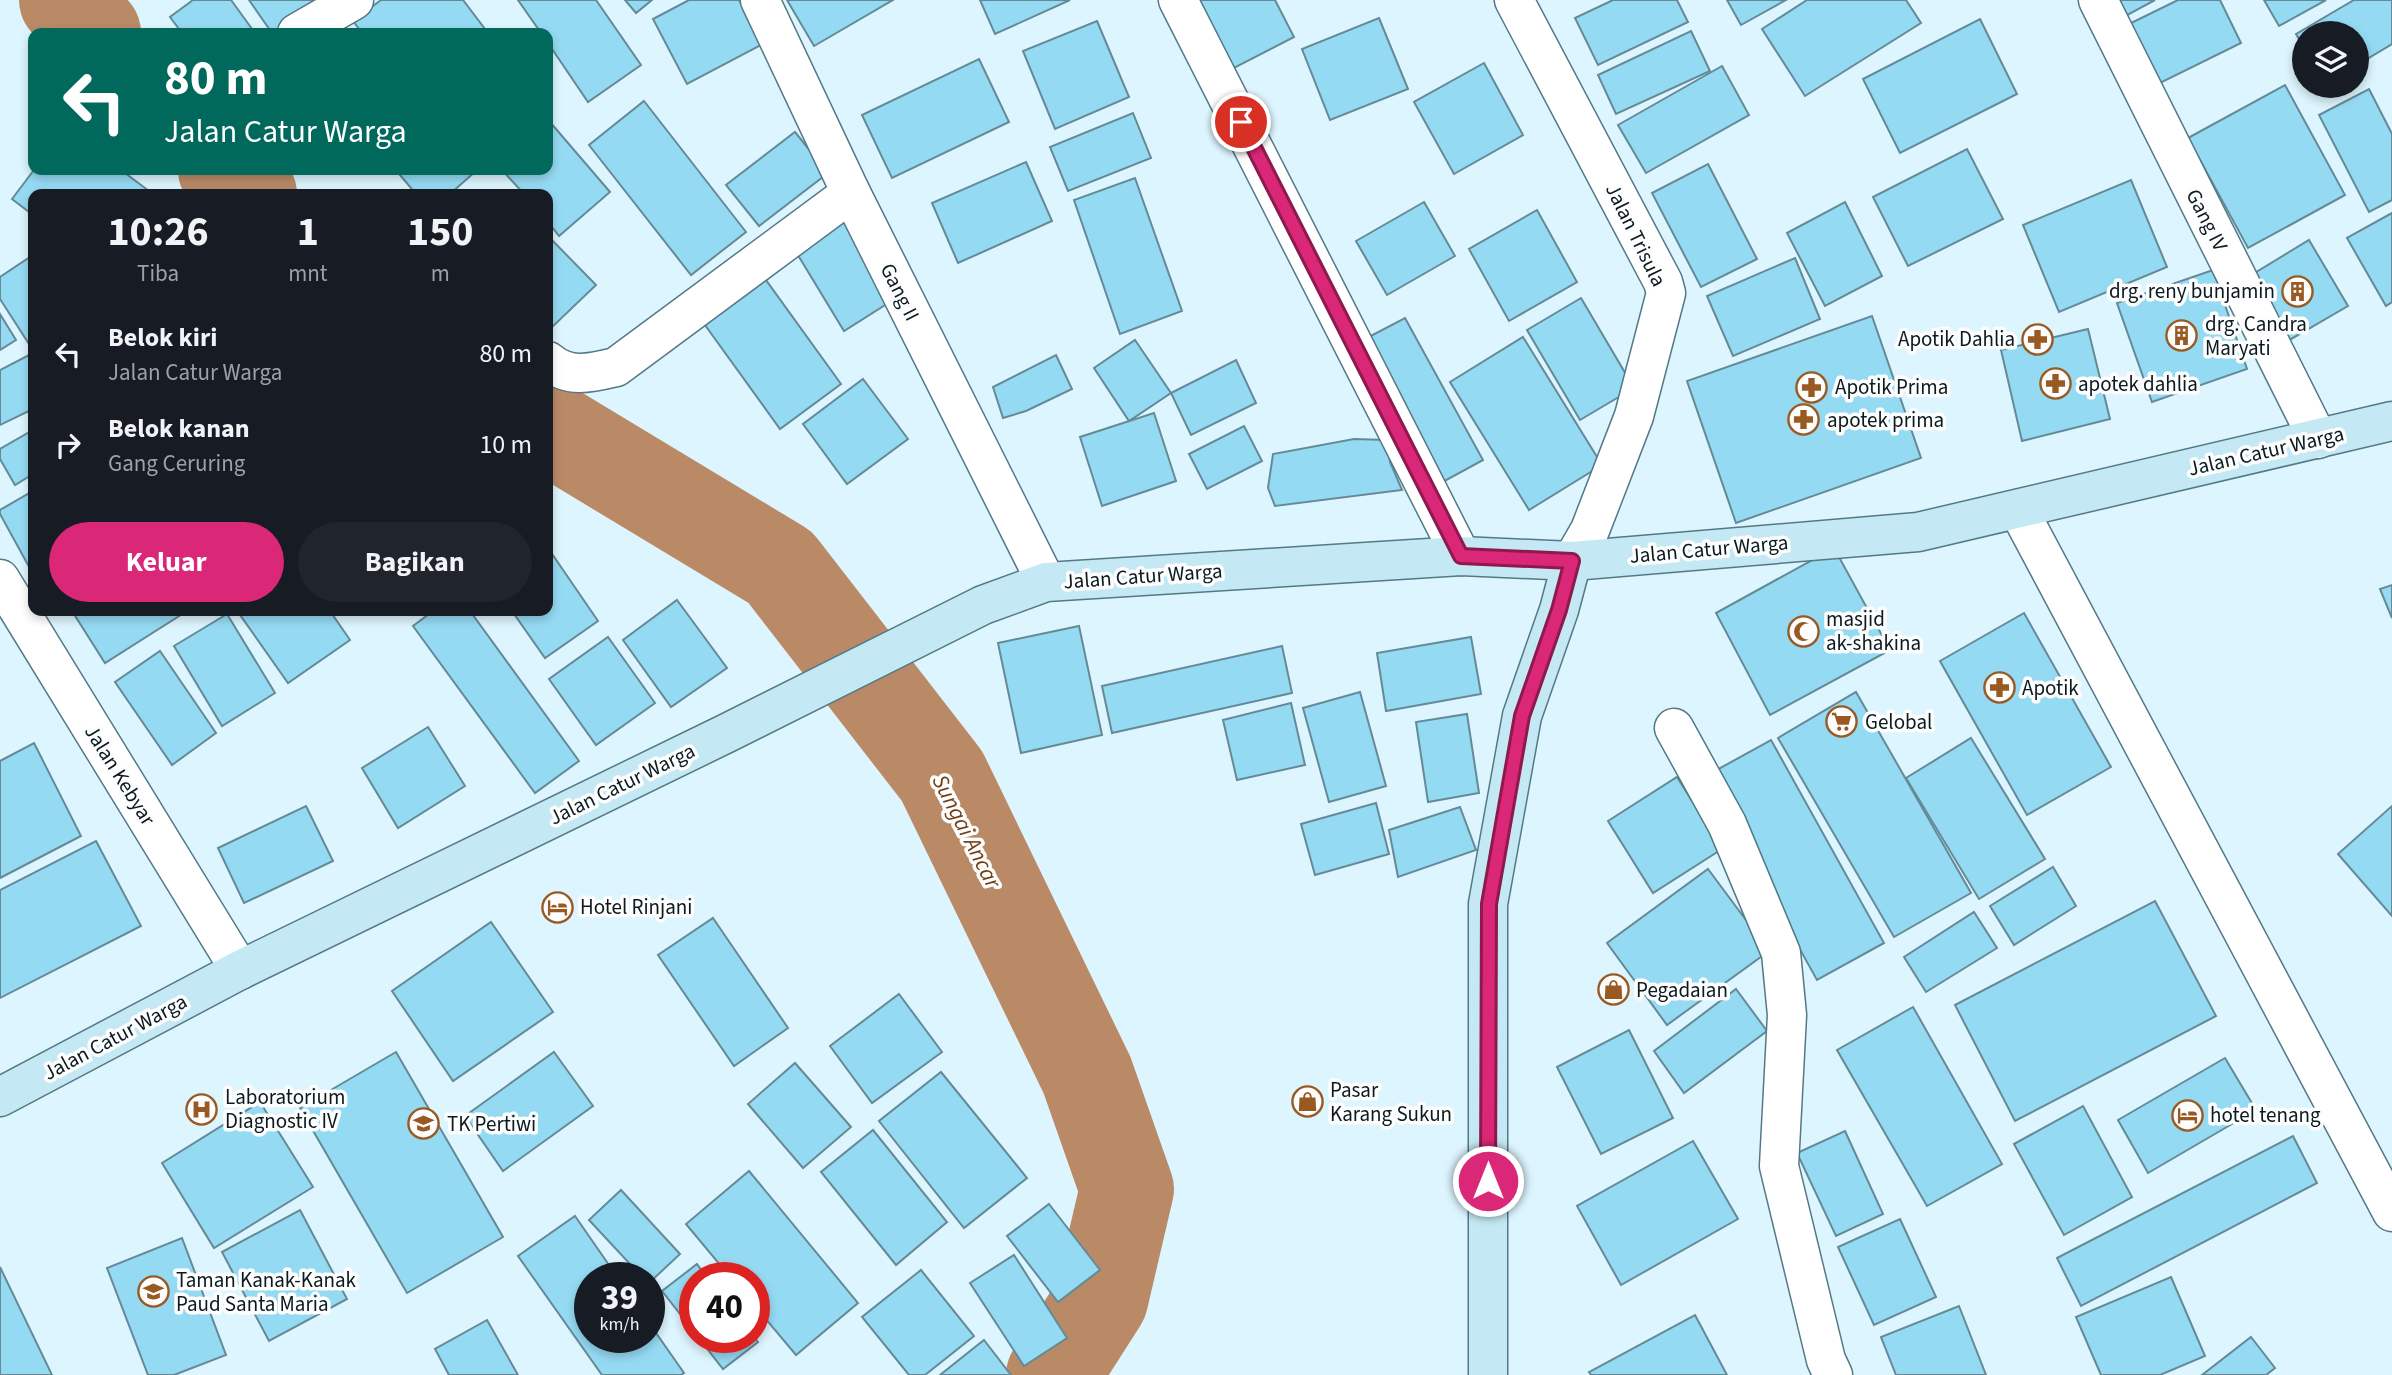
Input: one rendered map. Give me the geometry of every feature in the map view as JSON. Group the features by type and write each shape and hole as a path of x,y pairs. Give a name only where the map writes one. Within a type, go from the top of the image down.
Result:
{"main road":[{"name":"Jalan Catur Warga","path":"0,1097 240,970 983,605 1046,582 1461,556 1572,561 1918,532 2392,421"},
{"path":"1488,1375 1489,904 1522,716 1559,610 1572,561"}],"street":[{"path":"306,28 354,0"},
{"name":"Gang II","path":"760,0 851,193 1046,582"},
{"path":"1178,0 1461,556"},
{"name":"Jalan Trisula","path":"1514,0 1663,282 1666,293 1634,416 1590,530 1572,561"},
{"name":"Gang IV","path":"2098,0 2318,439"},
{"path":"553,365 585,375 616,367 851,193"},
{"path":"2018,509 2392,1212"},
{"name":"Jalan Kebyar","path":"0,579 240,970"},
{"path":"1674,728 1727,824 1781,953 1787,1015 1779,1166 1826,1360 1833,1375"}],"building":[{"path":"193,0 231,0 251,28 178,28 170,17"},
{"path":"249,0 318,0 291,28 269,28"},
{"path":"381,0 463,0 484,28 358,28 353,21"},
{"path":"518,0 596,0 641,65 588,102 553,50 553,28 538,28"},
{"path":"625,0 652,0 636,13"},
{"path":"689,0 739,0 763,44 687,84 653,19"},
{"path":"787,0 893,0 814,46"},
{"path":"980,0 1070,0 995,34"},
{"path":"1193,0 1275,0 1294,37 1230,70"},
{"path":"1613,0 1677,0 1688,22 1598,65 1575,18"},
{"path":"1727,0 1786,0 1741,25"},
{"path":"1807,0 1906,0 1921,23 1805,96 1762,29"},
{"path":"2110,0 2155,0 2120,19"},
{"path":"2178,0 2220,0 2241,43 2158,84 2129,24"},
{"path":"2264,0 2326,0 2279,26"},
{"path":"2354,0 2392,0 2392,44 2369,58 2369,21 2318,21"},
{"path":"1379,18 1408,89 1330,120 1302,49"},
{"path":"1980,19 2017,94 1900,153 1863,79"},
{"path":"1097,21 1129,97 1055,129 1023,51"},
{"path":"1691,31 1710,71 1616,114 1598,75"},
{"path":"979,59 1009,122 892,178 862,115"},
{"path":"1484,63 1523,135 1454,174 1414,102"},
{"path":"1722,66 1749,115 1646,173 1618,125"},
{"path":"2285,85 2345,195 2248,248 2188,138"},
{"path":"2369,89 2392,134 2392,200 2369,212 2319,115 2352,98 2369,98"},
{"path":"644,101 746,232 691,275 589,145"},
{"path":"1133,113 1151,158 1068,191 1050,147"},
{"path":"553,126 610,192 559,236 553,228 553,189 519,189 507,175 553,175"},
{"path":"795,132 828,173 759,226 726,185"},
{"path":"1967,149 2003,219 1908,266 1873,197"},
{"path":"1026,162 1052,221 958,263 932,203"},
{"path":"1708,164 1757,259 1701,287 1652,193"},
{"path":"30,175 128,175 146,189 28,189 28,211 12,199"},
{"path":"400,175 471,175 456,189 412,189"},
{"path":"1135,178 1182,311 1120,334 1074,200"},
{"path":"2131,180 2167,267 2059,312 2023,225"},
{"path":"1424,202 1455,256 1387,295 1356,241"},
{"path":"1845,202 1882,276 1825,306 1787,233"},
{"path":"1537,210 1577,282 1509,321 1469,249"},
{"path":"2392,213 2392,302 2386,306 2347,238"},
{"path":"842,217 893,300 844,331 793,247"},
{"name":"drg. reny bunjamin","path":"2309,240 2348,306 2286,342 2248,277"},
{"path":"553,241 596,285 553,326"},
{"path":"28,258 28,342 0,299 0,277"},
{"path":"1795,258 1820,319 1733,356 1707,296"},
{"path":"758,269 841,384 780,429 697,314"},
{"name":"drg. Candra Maryati","path":"2213,270 2247,369 2152,402 2117,303"},
{"path":"1581,298 1634,388 1580,420 1527,330"},
{"path":"0,314 16,340 0,350"},
{"name":"apotek prima","path":"1872,316 1921,458 1736,523 1687,381"},
{"path":"1405,318 1483,460 1441,483 1363,340"},
{"name":"apotek dahlia","path":"2088,329 2110,419 2022,441 2001,350"},
{"path":"1523,337 1602,465 1529,510 1450,382"},
{"path":"1135,340 1171,393 1129,421 1094,368"},
{"path":"1056,355 1072,389 1026,411 1003,418 993,387"},
{"path":"28,356 28,411 0,425 0,370"},
{"path":"1236,360 1256,403 1191,435 1171,393"},
{"path":"863,379 908,439 847,484 803,424"},
{"path":"1154,413 1176,481 1102,506 1080,437"},
{"path":"1244,426 1262,461 1207,489 1189,454"},
{"path":"28,433 28,477 15,485 0,459 0,449"},
{"path":"1354,439 1387,440 1390,462 1402,490 1275,506 1268,488 1273,454"},
{"path":"28,494 28,565 0,514 0,510"},
{"name":"masjid ak-shakina","path":"1834,548 1890,650 1770,715 1716,613"},
{"path":"553,555 598,621 545,658 516,616 553,616"},
{"path":"2392,585 2392,618 2380,589"},
{"path":"677,600 727,668 671,707 623,640"},
{"path":"2024,613 2111,767 2027,815 1940,661"},
{"path":"75,616 179,616 105,663"},
{"path":"224,616 228,616 275,693 222,726 174,646"},
{"path":"241,616 333,616 350,640 288,683"},
{"path":"426,616 474,616 579,761 535,793 413,626"},
{"path":"1079,626 1102,735 1021,753 998,643"},
{"path":"608,637 655,703 596,745 549,679"},
{"path":"1471,637 1481,694 1386,711 1377,653"},
{"path":"1282,646 1292,693 1112,733 1102,686"},
{"path":"160,651 216,733 172,765 115,682"},
{"path":"1360,692 1386,786 1329,802 1303,708"},
{"path":"1856,692 1971,893 1894,937 1778,738"},
{"path":"1291,703 1305,765 1237,780 1223,720"},
{"path":"1467,714 1479,793 1428,802 1416,722"},
{"path":"428,727 465,786 398,828 362,768"},
{"path":"1971,738 2045,859 1979,899 1906,778"},
{"path":"1771,740 1884,943 1817,980 1704,777"},
{"path":"34,743 81,836 0,878 0,761"},
{"path":"1677,777 1722,849 1653,893 1608,821"},
{"path":"1376,803 1389,854 1315,875 1301,824"},
{"path":"306,806 333,861 244,903 218,848"},
{"path":"2392,806 2392,916 2338,854"},
{"path":"1460,807 1476,850 1398,877 1389,830"},
{"path":"96,841 141,926 0,998 0,890"},
{"path":"2053,867 2076,906 2014,945 1990,906"},
{"path":"1708,869 1769,951 1667,1025 1607,943"},
{"path":"2155,901 2216,1016 2015,1121 1955,1005"},
{"path":"1974,912 1997,948 1926,992 1904,957"},
{"path":"713,918 788,1028 734,1066 658,955"},
{"path":"491,922 553,1012 453,1081 392,991"},
{"path":"1736,989 1767,1031 1684,1093 1654,1051"},
{"path":"899,994 942,1052 872,1103 830,1046"},
{"path":"1913,1007 2002,1164 1927,1206 1837,1050"},
{"path":"1629,1030 1673,1118 1601,1154 1557,1067"},
{"path":"396,1052 503,1237 407,1293 300,1108"},
{"path":"554,1052 593,1106 503,1171 465,1116"},
{"name":"hotel tenang","path":"2225,1058 2256,1110 2148,1173 2118,1120"},
{"path":"795,1063 851,1127 803,1168 748,1104"},
{"path":"941,1072 1027,1178 964,1228 879,1121"},
{"path":"260,1102 313,1187 214,1248 162,1163"},
{"path":"2083,1106 2132,1197 2064,1235 2014,1144"},
{"path":"873,1130 947,1222 896,1265 821,1172"},
{"path":"1845,1131 1883,1214 1836,1236 1797,1153"},
{"path":"2293,1136 2317,1183 2081,1306 2057,1258"},
{"path":"1693,1141 1738,1219 1621,1285 1577,1206"},
{"path":"749,1171 858,1303 796,1355 770,1324 770,1262 718,1262 686,1224"},
{"path":"621,1190 680,1254 665,1268 665,1262 628,1262 589,1220"},
{"path":"1049,1204 1100,1270 1058,1302 1007,1236"},
{"path":"300,1210 347,1299 269,1341 222,1252"},
{"path":"575,1216 607,1262 574,1262 574,1335 518,1256"},
{"path":"1900,1219 1936,1297 1874,1325 1838,1247"},
{"path":"182,1238 226,1355 174,1375 148,1375 107,1268"},
{"path":"1014,1255 1067,1338 1024,1366 970,1283"},
{"path":"0,1267 52,1375 0,1375"},
{"path":"921,1270 974,1336 925,1375 909,1375 862,1317"},
{"path":"2171,1277 2205,1356 2160,1375 2101,1375 2076,1317"},
{"path":"679,1278 679,1313 665,1295 665,1289"},
{"path":"1959,1306 1986,1375 1896,1375 1881,1337"},
{"path":"1695,1315 1727,1375 1591,1375 1589,1372"},
{"path":"487,1320 518,1375 449,1375 435,1349"},
{"path":"2251,1337 2275,1368 2266,1375 2202,1375"},
{"path":"984,1340 1011,1375 940,1375"},
{"path":"665,1346 684,1373 681,1375 602,1375 586,1353 665,1353"},
{"path":"710,1353 744,1353 723,1369"}],"waterway":[{"name":"Sungai Ancar","path":"66,0 90,28"},
{"name":"Sungai Ancar","path":"230,175 245,189"},
{"name":"Sungai Ancar","path":"553,430 780,567 942,776 1087,1075 1127,1189 1101,1300 1053,1375"}],"place":[{"name":"drg. reny bunjamin","path":"2298,291"},
{"name":"drg. Candra Maryati","path":"2182,336"},
{"name":"Apotik Dahlia","path":"2038,339"},
{"name":"apotek dahlia","path":"2055,384"},
{"name":"Apotik Prima","path":"1812,387"},
{"name":"apotek prima","path":"1804,420"},
{"name":"masjid ak-shakina","path":"1803,631"},
{"name":"Apotik","path":"1999,688"},
{"name":"Gelobal","path":"1842,722"},
{"name":"Hotel Rinjani","path":"557,907"},
{"name":"Pegadaian","path":"1613,990"},
{"name":"Pasar Karang Sukun","path":"1307,1102"},
{"name":"Laboratorium Diagnostic IV","path":"202,1109"},
{"name":"hotel tenang","path":"2187,1115"},
{"name":"TK Pertiwi","path":"424,1124"},
{"name":"Taman Kanak-Kanak Paud Santa Maria","path":"153,1292"}],"route":[{"path":"1241,122 1461,556 1572,561 1559,610 1522,716 1489,904 1488,1181"}]}
